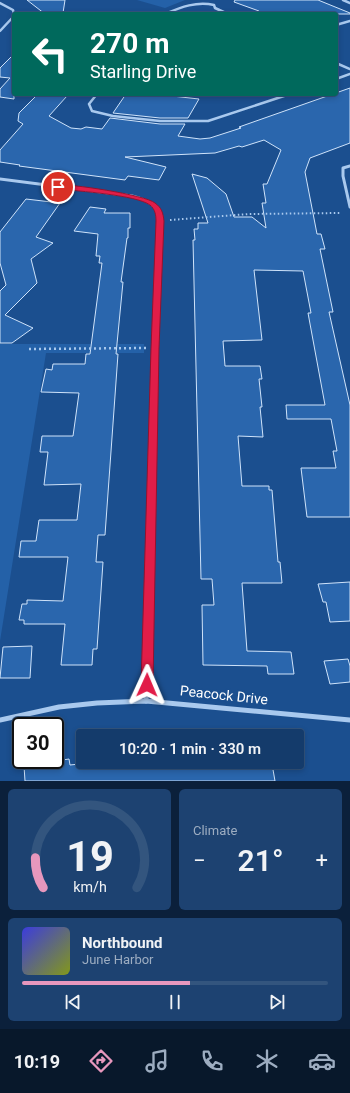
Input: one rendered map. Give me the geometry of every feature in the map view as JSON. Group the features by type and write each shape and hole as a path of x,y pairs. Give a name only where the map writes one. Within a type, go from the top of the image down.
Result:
{"street":[{"path":"343,0 350,3"},
{"path":"170,12 193,3 209,2 214,5 215,8 224,12"},
{"path":"0,3 13,10 13,12"},
{"path":"0,31 12,17"},
{"path":"338,24 350,21"},
{"path":"338,64 350,69"},
{"path":"338,78 350,74"},
{"path":"95,96 88,104 92,111 114,116 160,121 208,121 284,96"},
{"path":"350,166 343,168 343,176 350,207"},
{"path":"0,179 132,196 152,203 159,210 160,221 155,348 146,701"},
{"name":"Peacock Drive","path":"0,720 59,707 97,703 146,701 350,720"}],"path":[{"path":"170,220 249,214 341,213"},
{"path":"29,349 155,348"}],"shaded area":[{"path":"137,0 185,0 165,8"},
{"path":"0,344 144,344 144,353 46,353 0,641"}],"building":[{"path":"27,0 65,0 63,12 42,12"},
{"path":"235,0 318,0 350,14 338,14 338,12 259,12 234,2"},
{"path":"12,56 12,96 14,96 14,99 0,97 0,89 10,78 0,77 0,68"},
{"path":"350,88 350,143 310,158 305,172 317,234 321,234 325,249 320,249 333,312 329,312 350,405 350,517 307,517 301,468 336,468 333,451 337,451 331,419 287,419 286,405 325,405 308,313 311,313 303,271 254,270 262,340 223,341 225,366 260,366 262,379 259,379 262,407 260,407 263,437 238,436 242,486 269,486 269,490 272,490 278,562 280,562 282,583 242,583 247,651 291,652 294,674 268,674 267,666 203,665 202,605 214,605 212,579 201,579 193,240 195,240 194,229 198,229 198,223 208,223 192,174 207,178 226,194 234,217 252,217 266,228 262,203 266,203 263,184 267,184 281,150 264,140 215,153 125,157 166,167 159,180 128,176 125,180 19,166 20,165 0,162 0,150 23,124 18,121 19,113 36,96 67,96 49,116 71,128 81,129 86,127 102,129 110,118 160,124 185,124 178,136 200,139 210,138 241,128 239,127 327,96 338,96 338,92"},
{"path":"125,96 172,96 199,99 188,118 160,118 113,113"},
{"path":"26,199 60,203 36,237 53,243 31,259 37,283 5,315 33,328 12,343 0,343 0,291 6,285 0,263 0,232"},
{"path":"90,207 106,209 104,213 130,213 130,228 128,228 128,238 121,282 123,282 116,354 118,354 105,535 98,535 96,562 103,562 97,649 93,649 92,665 61,665 65,624 24,624 24,620 19,620 22,604 27,604 27,600 63,601 68,557 19,557 21,541 36,541 39,520 77,520 81,484 44,485 48,452 40,452 42,436 73,436 79,393 41,392 46,369 52,370 53,364 85,364 86,354 90,354 102,263 99,263 100,256 96,256 98,234 74,231"},
{"path":"350,582 350,621 330,622 326,602 323,602 318,584"},
{"path":"32,646 30,678 0,678 3,647"},
{"path":"348,659 350,666 350,682 330,684 324,661"},
{"path":"69,759 70,765 76,764 76,769 273,769 275,781 25,781 24,769 64,769 64,760"}],"route":[{"path":"58,187 132,196 152,203 159,210 160,221 155,348 147,685"}]}
